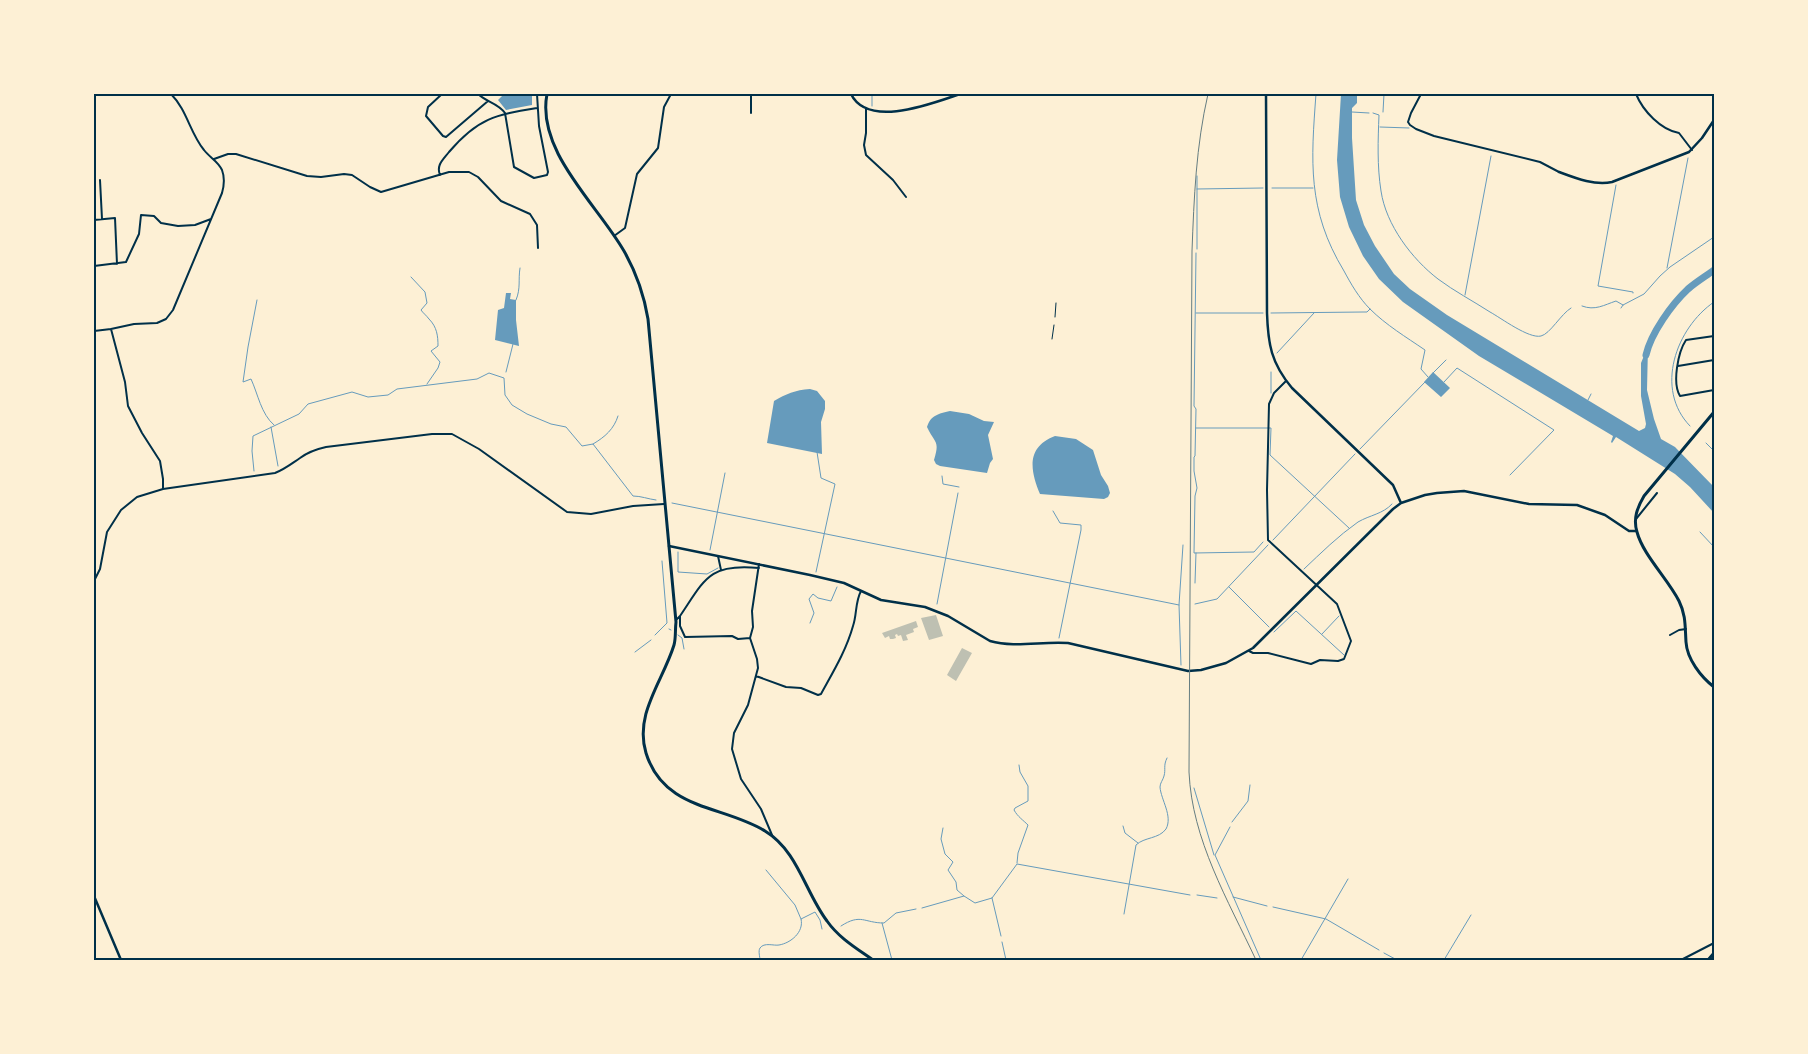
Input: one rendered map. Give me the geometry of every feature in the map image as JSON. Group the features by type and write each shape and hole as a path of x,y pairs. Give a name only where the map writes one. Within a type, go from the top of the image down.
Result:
{"main road":[{"path":"547,94 546,117 554,147 569,172 624,251 646,306 676,620 675,643 644,720 646,753 653,769 664,784 679,796 750,823 773,837 789,853 827,922 841,938 873,960"},
{"path":"1714,412 1644,496 1634,520 1641,543 1680,602 1685,617 1686,643 1694,664 1704,678 1714,687"},
{"path":"1708,960 1714,953"}],"street":[{"path":"94,331 134,324 157,323 166,319 173,310 222,193 224,180 222,170 197,140 180,104 171,94"},
{"path":"442,94 428,107 426,116 443,136 446,136 488,101"},
{"path":"478,94 499,106 505,114 514,167 534,178 547,175 548,172 539,126 537,94"},
{"path":"565,94 573,94"},
{"path":"614,236 625,228 637,174 658,148 664,106 670,94"},
{"path":"751,94 751,113"},
{"path":"851,94 858,103 866,108 898,112 960,94"},
{"path":"1266,94 1268,342 1279,371 1286,381 1393,485 1401,503"},
{"path":"1421,94 1408,120 1412,127 1434,136 1540,162 1559,172 1584,180 1609,183 1674,159 1692,150 1714,120"},
{"path":"1636,94 1648,112 1672,132 1679,134 1692,150"},
{"path":"440,175 438,170 439,164 461,137 480,123 505,114 537,108"},
{"path":"866,108 864,146 866,155 893,180 906,198"},
{"path":"214,159 228,154 236,154 307,176 352,175 381,192 456,171 474,174 501,201 530,214 537,225 538,248"},
{"path":"100,180 102,219"},
{"path":"94,266 126,262 138,234 141,215 154,216 161,222 178,226 195,225 211,219"},
{"path":"94,220 115,218 117,264"},
{"path":"1055,317 1056,302"},
{"path":"1052,339 1054,325"},
{"path":"111,329 125,382 128,406 142,434 160,461 163,489"},
{"path":"1714,336 1686,340 1682,347 1678,366 1677,385 1680,396 1714,390"},
{"path":"1678,366 1714,360"},
{"path":"1249,651 1253,653 1268,653 1311,664 1320,660 1338,661 1344,659 1351,641 1337,604 1268,540 1267,490 1270,404 1274,393 1286,381"},
{"path":"94,581 100,569 107,532 121,510 137,497 163,489 275,473 291,466 300,458 315,450 326,447 446,433 458,436 479,449 567,512 591,514 633,506 665,504"},
{"path":"669,546 844,583 881,600 919,605 936,610 990,641 1003,644 1068,643 1188,671 1214,667 1249,651 1393,509 1401,503 1425,495 1455,491 1480,493 1529,504 1577,504 1605,515 1629,531 1636,531"},
{"path":"1634,520 1657,493"},
{"path":"718,556 721,570"},
{"path":"676,620 704,582 721,570 736,566 759,566"},
{"path":"759,566 752,611 753,627 750,638 758,668 748,704 734,733 732,749 741,779 761,809 773,837"},
{"path":"756,676 786,687 801,688 818,695 821,694 850,638 861,590"},
{"path":"680,616 680,626 685,637 732,636 742,639 750,638"},
{"path":"1670,634 1686,629"},
{"path":"94,770 94,776"},
{"path":"94,896 121,960"},
{"path":"1681,960 1714,943"},
{"path":"1526,960 1532,960"}],"water":[{"path":"504,94 532,94 532,105 506,110 498,100"},
{"path":"1341,94 1357,94 1357,103 1352,108 1356,200 1364,225 1375,246 1394,274 1410,289 1447,315 1639,431 1645,428 1646,424 1641,396 1641,363 1648,346 1647,390 1661,439 1675,447 1714,487 1714,513 1675,474 1616,437 1612,443 1613,436 1479,356 1403,302 1379,279 1363,256 1349,227 1340,197 1337,160"},
{"path":"506,293 511,293 510,299 516,300 519,346 495,340 498,310 504,308"},
{"path":"1433,372 1450,388 1441,397 1424,382"},
{"path":"810,389 817,391 825,401 821,422 822,454 767,443 774,401 800,390"},
{"path":"950,411 969,414 984,421 994,422 988,435 993,459 987,473 936,464 934,460 937,445 927,427 935,416"},
{"path":"1055,436 1076,439 1093,450 1101,475 1108,486 1110,493 1108,497 1104,499 1040,494 1034,476 1033,460 1039,446"}],"building":[{"path":"936,615 943,636 929,640 921,618"},
{"path":"916,621 918,627 913,629 914,632 906,635 908,640 903,641 901,635 898,636 897,634 895,635 896,638 893,639 890,639 889,636 885,638 882,633"},
{"path":"962,648 972,653 956,681 947,675"}],"waterway":[{"path":"872,94 872,106"},
{"path":"1316,94 1313,141 1314,185 1323,227 1349,281 1362,300 1396,331 1425,350 1421,369 1428,377"},
{"path":"1383,112 1384,94"},
{"path":"1352,112 1369,113"},
{"path":"1373,113 1379,115 1379,172 1381,191 1388,216 1394,229 1428,271 1450,288 1515,327 1536,336 1541,336 1552,328 1571,308"},
{"path":"1380,127 1409,128"},
{"path":"1465,295 1491,156"},
{"path":"1667,268 1688,158"},
{"path":"1197,176 1197,249"},
{"path":"1616,185 1598,286 1633,293"},
{"path":"1197,189 1263,188"},
{"path":"1272,188 1313,188"},
{"path":"1621,308 1623,305 1644,294 1670,267 1714,237"},
{"path":"1196,253 1194,471 1197,488 1195,496 1194,553 1254,552 1263,542"},
{"path":"516,300 520,268"},
{"path":"1646,355 1657,328 1675,303 1688,289 1714,270"},
{"path":"411,277 425,292 427,303 421,310 434,325 437,335 438,346 431,351 440,362 427,384"},
{"path":"257,300 243,382 251,379 263,410 274,425"},
{"path":"1582,306 1595,308 1616,301 1623,305"},
{"path":"1690,426 1679,411 1673,395 1672,377 1674,360 1680,343 1689,327 1714,302"},
{"path":"1271,313 1367,312 1370,309"},
{"path":"1196,313 1263,313"},
{"path":"1277,353 1314,313"},
{"path":"506,372 513,344"},
{"path":"1433,373 1446,360"},
{"path":"1444,382 1457,368 1554,430 1510,475"},
{"path":"1271,372 1271,393"},
{"path":"254,471 253,436 299,414 308,404 352,392 368,397 388,395 397,389 477,379 489,373 504,378 505,395 512,405 527,414 551,424 566,427 582,446 593,444 633,496 656,500"},
{"path":"1360,449 1426,381"},
{"path":"1588,400 1591,394"},
{"path":"593,444 608,432 618,416"},
{"path":"271,427 278,466"},
{"path":"1196,428 1271,428 1270,455 1349,528"},
{"path":"1706,443 1714,451"},
{"path":"816,572 835,484 821,478 817,452"},
{"path":"1273,540 1355,454"},
{"path":"710,550 725,473"},
{"path":"942,476 943,484 959,487"},
{"path":"937,604 958,493"},
{"path":"672,503 1179,605"},
{"path":"1304,569 1351,527 1385,510 1392,504"},
{"path":"1053,511 1060,523 1081,525 1059,638"},
{"path":"1700,532 1714,547"},
{"path":"1181,665 1179,605 1183,545"},
{"path":"1195,604 1217,599 1268,545"},
{"path":"678,552 678,572 707,574 718,568"},
{"path":"1195,583 1196,553"},
{"path":"655,635 667,623 662,561"},
{"path":"810,623 814,613 809,599 813,594 818,598 831,601 837,587"},
{"path":"1229,587 1269,627"},
{"path":"1274,632 1296,611 1344,655"},
{"path":"1322,634 1339,616"},
{"path":"678,635 682,638 684,649"},
{"path":"635,652 651,640"},
{"path":"1124,914 1136,845 1139,842 1159,835 1166,829 1168,824 1160,787 1167,758"},
{"path":"1017,863 1018,853 1028,825 1014,810 1028,801 1028,786 1020,772 1019,765"},
{"path":"1232,822 1248,801 1250,785"},
{"path":"1194,788 1214,855"},
{"path":"1123,826 1125,833 1138,843"},
{"path":"1230,827 1215,855 1261,960"},
{"path":"943,828 941,839 945,854 953,862 948,870 956,882 957,890 964,896"},
{"path":"922,908 964,896 975,903 992,898 1017,864 1190,895"},
{"path":"766,870 795,905 801,919"},
{"path":"1301,960 1348,879"},
{"path":"1197,895 1217,898"},
{"path":"1233,897 1267,906"},
{"path":"992,898 1001,936"},
{"path":"1273,907 1326,919 1379,950"},
{"path":"841,926 858,919 884,923 896,913 916,909"},
{"path":"760,960 759,951 762,946 779,945 788,942 799,932 801,919 815,912 820,920 822,929"},
{"path":"1444,960 1471,915"},
{"path":"882,923 892,960"},
{"path":"1002,942 1006,960"},
{"path":"1384,953 1397,960"}],"railway":[{"path":"1208,94 1198,153 1192,251 1189,772 1197,822 1204,846 1223,892 1256,960"}]}
